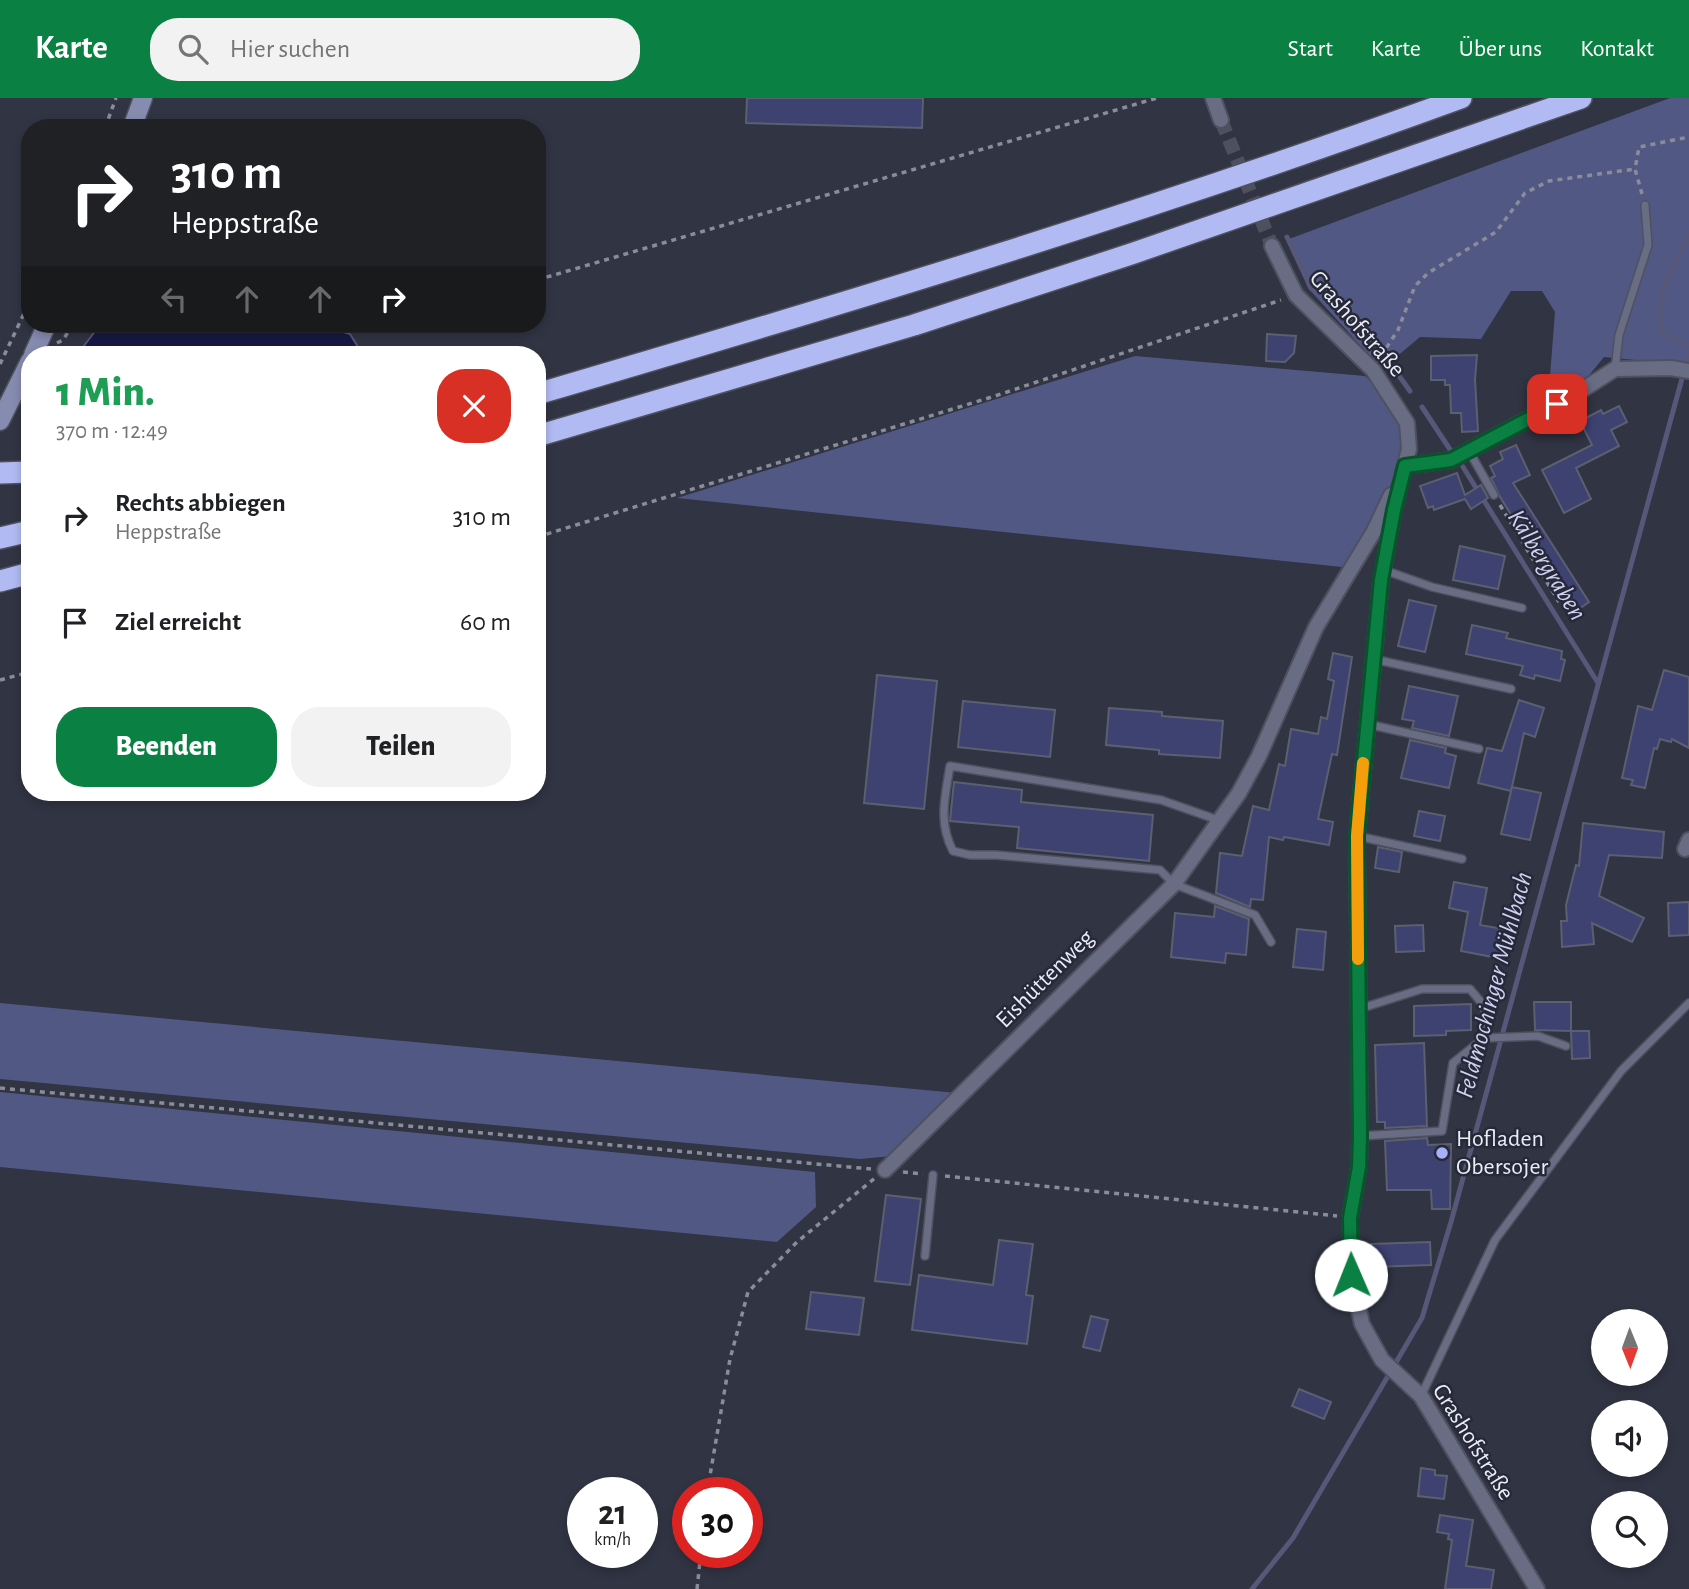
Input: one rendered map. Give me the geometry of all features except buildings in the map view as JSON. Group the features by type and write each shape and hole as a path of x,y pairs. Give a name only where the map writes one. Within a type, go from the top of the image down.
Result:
{"highway":[{"path":"546,391 930,276 1288,160 1461,98"},
{"path":"546,433 914,325 1144,250 1581,98"},
{"path":"1,473 21,472"},
{"path":"0,538 21,533"},
{"path":"0,581 21,575"}],"main road":[{"path":"135,119 143,98"},
{"path":"0,421 21,379"}],"street":[{"path":"1213,98 1221,120"},
{"name":"Grashofstraße","path":"1272,246 1296,295 1373,369 1407,423 1409,449 1381,580 1357,836 1360,1136 1359,1167 1350,1218 1354,1287 1362,1324 1382,1360 1420,1396 1537,1589"},
{"path":"1405,466 1451,460 1579,392 1615,369 1671,368 1689,371"},
{"name":"Eishüttenweg","path":"885,1170 1174,884 1239,793 1259,756 1316,626 1374,531 1405,466"}],"lane":[{"path":"1615,369 1619,335 1648,245 1645,205"},
{"path":"1469,451 1494,495"},
{"path":"1384,570 1432,587 1522,608"},
{"path":"1373,659 1511,689"},
{"path":"1367,724 1479,748"},
{"path":"1219,821 1161,800 950,766 945,795 944,833 954,851 970,855 1160,870 1174,884 1255,915 1271,942"},
{"path":"1357,836 1462,859"},
{"path":"1358,1010 1422,989 1469,989 1485,1007 1484,1038"},
{"path":"1420,1396 1495,1240 1621,1072 1689,1003"},
{"path":"1360,1136 1442,1131 1453,1063 1484,1038 1538,1036 1566,1046"},
{"path":"925,1256 933,1175"}],"path":[{"path":"108,119 116,98"},
{"path":"546,277 1157,98"},
{"path":"1645,205 1634,169 1639,147 1689,138"},
{"path":"1379,359 1398,330 1415,286 1428,273 1496,232 1525,193 1549,181 1634,169"},
{"path":"546,534 995,396 1296,295"},
{"path":"0,364 21,320"},
{"path":"1494,495 1559,602"},
{"path":"0,680 21,675"},
{"path":"0,1088 885,1170 1350,1218"},
{"path":"710,1477 730,1359 748,1292 797,1242 885,1170"},
{"path":"697,1589 699,1568"}],"shaded area":[{"path":"1670,98 1689,98 1689,365 1604,357 1578,386 1556,395 1549,389 1555,312 1542,291 1511,291 1481,339 1420,337 1382,369 1308,288 1289,239"},
{"path":"94,333 347,333 357,346 84,346"},
{"path":"1135,356 1365,376 1375,385 1398,419 1400,457 1394,477 1375,516 1342,567 677,498"},
{"path":"0,1003 957,1093 892,1156 860,1159 0,1079"},
{"path":"0,1092 815,1172 816,1207 777,1242 0,1167"}],"waterway":[{"path":"1689,234 1663,290 1660,316 1661,332 1689,346"},
{"name":"Kälbergraben","path":"1287,237 1311,288 1357,317 1410,391"},
{"name":"Feldmochinger Mühlbach","path":"1252,1589 1293,1538 1422,1318 1451,1222 1689,353"},
{"name":"Kälbergraben","path":"1422,407 1451,451"},
{"name":"Kälbergraben","path":"1463,467 1598,683"}],"tunnel":[{"path":"1221,120 1272,246"}],"slow traffic":[{"path":"1358,959 1357,836 1363,763"}],"place":[{"name":"Hofladen Obersojer","path":"1442,1153"}],"route":[{"path":"1351,1275 1350,1218 1359,1167 1360,1136 1357,836 1381,580 1394,510 1405,466 1451,460 1557,404"}]}
